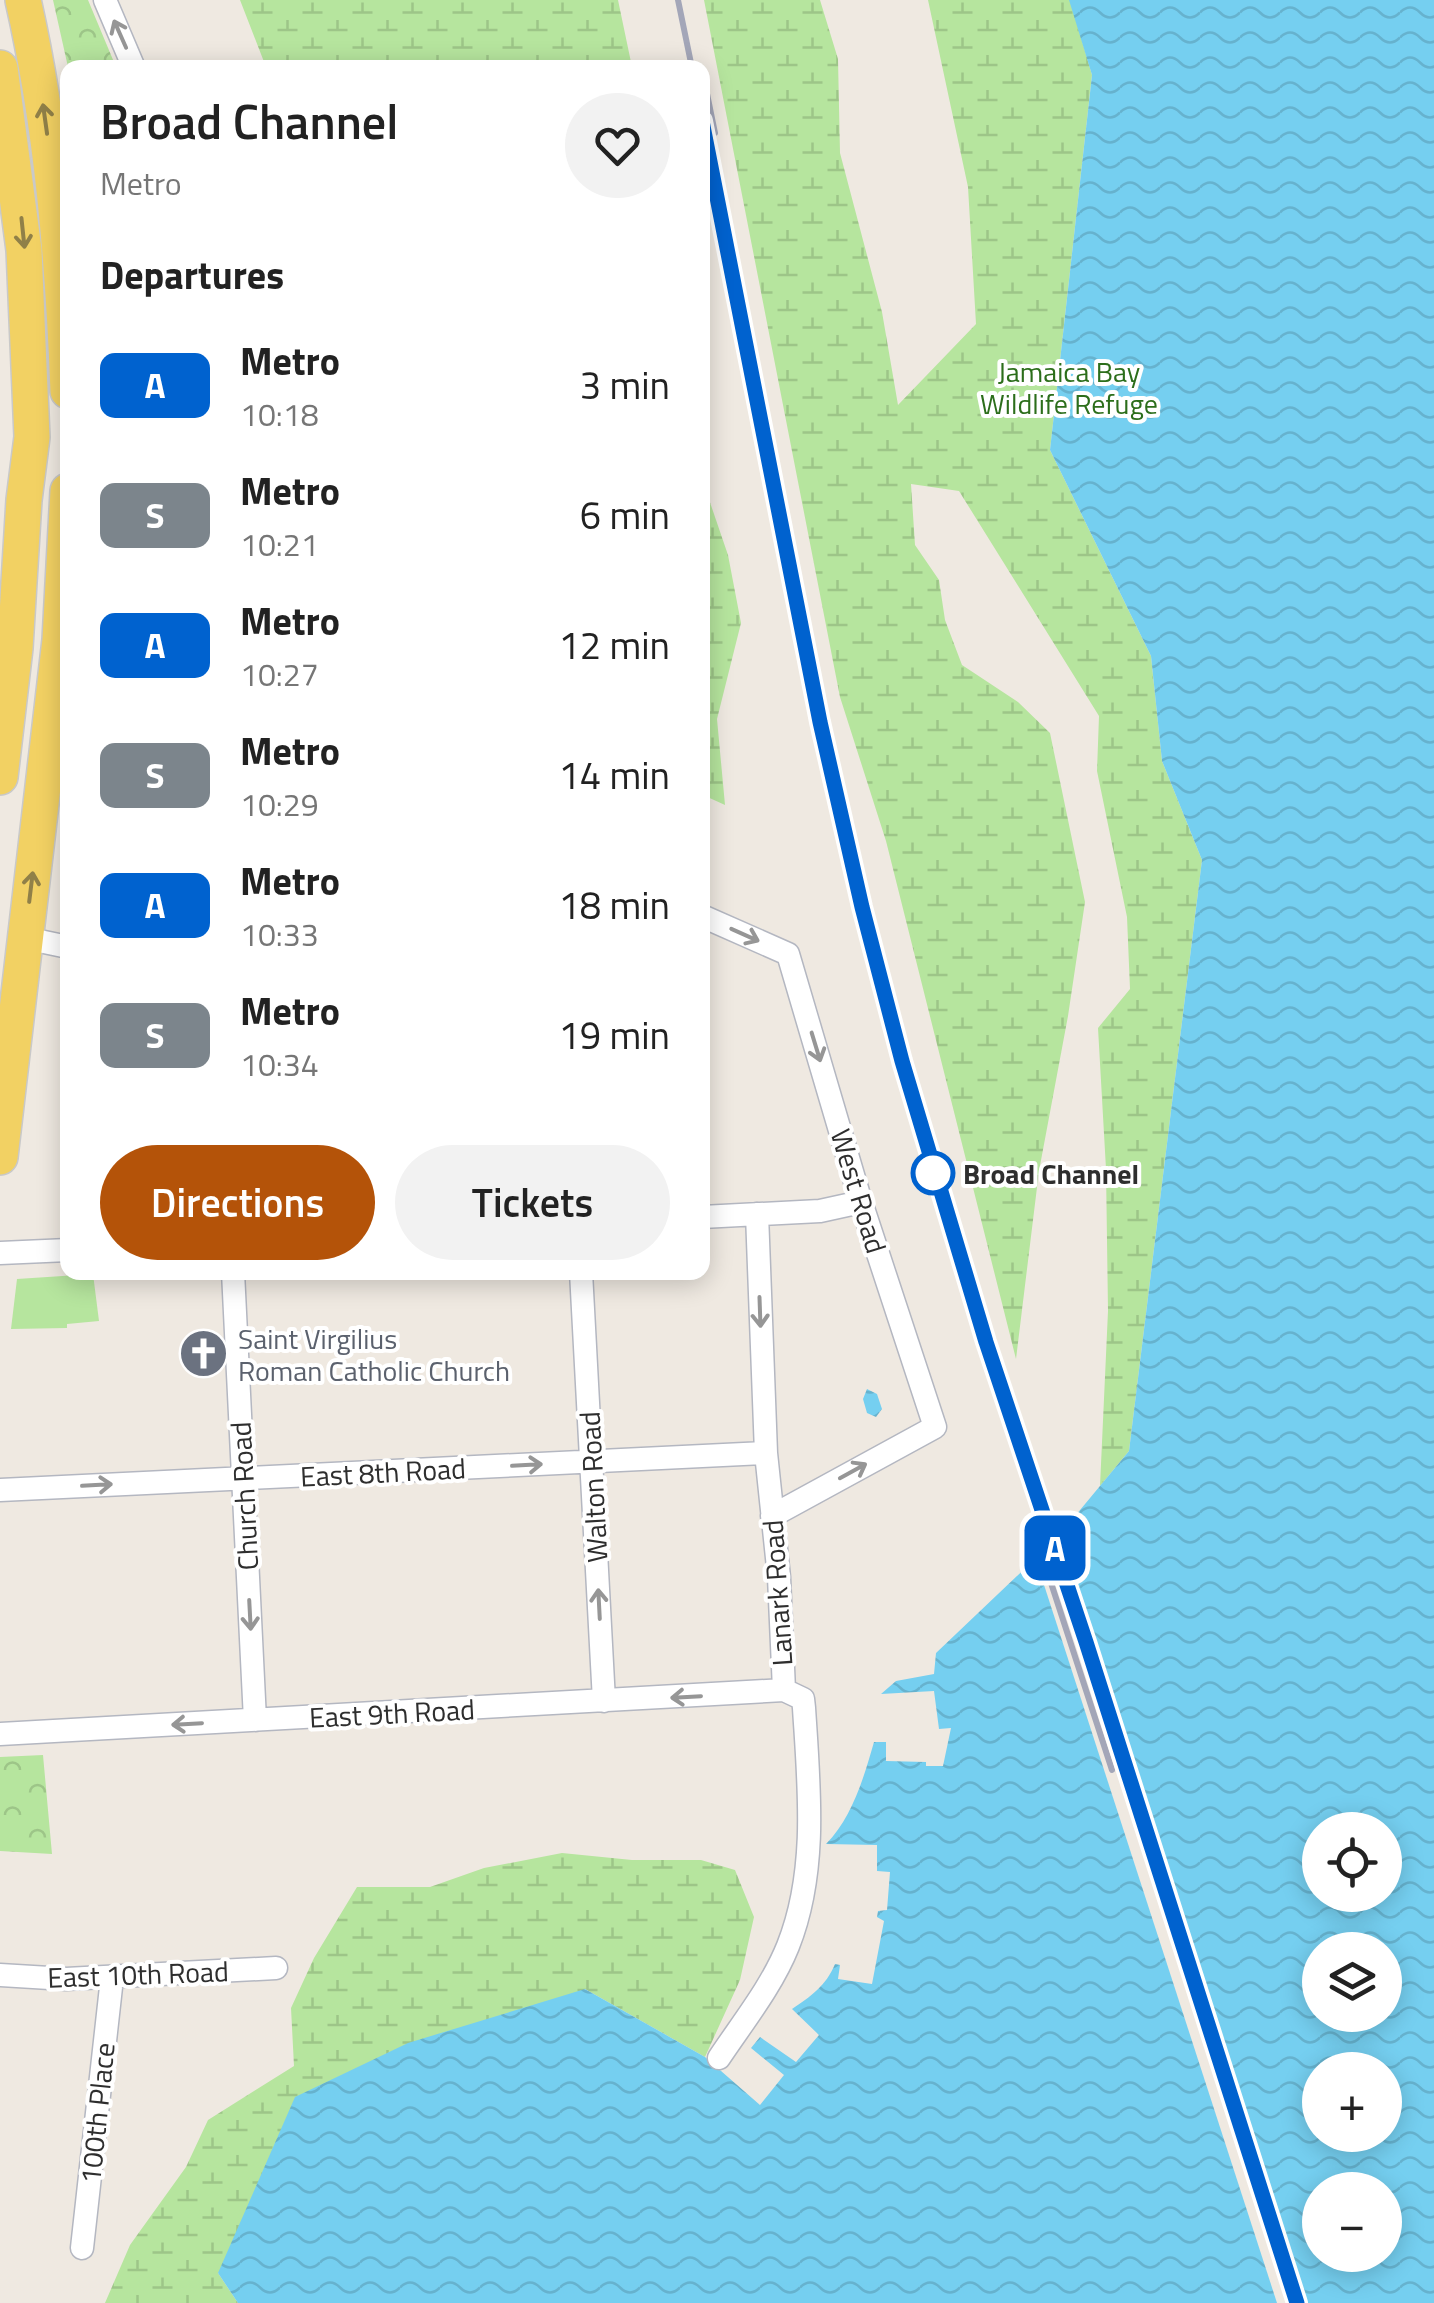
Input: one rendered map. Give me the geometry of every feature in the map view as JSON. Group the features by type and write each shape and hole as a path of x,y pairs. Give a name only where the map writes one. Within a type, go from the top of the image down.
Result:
{"main road":[{"path":"23,0 52,174 60,282"},
{"path":"0,68 20,206 29,319 32,438 13,580 0,777"},
{"path":"0,1157 60,659"}],"street":[{"path":"105,0 131,60"},
{"path":"13,580 60,623"},
{"name":"West Road","path":"710,920 788,954 861,1202 935,1426 772,1516"},
{"path":"25,938 60,945"},
{"path":"710,1217 820,1211 861,1202"},
{"name":"Lanark Road","path":"719,2058 788,1946 800,1901 810,1820 803,1699 784,1690 779,1577 766,1453 757,1214"},
{"path":"0,1253 60,1250"},
{"name":"Church Road","path":"233,1280 256,1720"},
{"name":"Walton Road","path":"581,1280 604,1701"},
{"name":"East 8th Road","path":"0,1490 766,1453"},
{"name":"East 9th Road","path":"0,1734 784,1690"},
{"name":"East 10th Road","path":"0,1975 66,1980 276,1968"},
{"name":"100th Place","path":"82,2248 112,1978"}],"green space":[{"path":"53,0 88,0 113,60 66,60"},
{"path":"240,0 618,0 631,60 263,60"},
{"path":"704,0 820,0 838,59 840,153 882,312 898,405 976,324 968,187 928,0 1070,0 1092,75 1050,450 1151,656 1162,761 1202,860 1129,1451 1100,1486 1108,1311 1106,1169 1098,1028 1130,989 1127,917 1097,771 1099,716 959,491 911,484 915,545 939,580 945,620 962,665 1018,702 1050,733 1085,902 1039,1171 1016,1359 886,841 840,697"},
{"path":"710,502 728,555 741,623 717,719 725,805 710,798"},
{"path":"60,1276 60,1280 94,1280 99,1321 67,1324 67,1328 11,1329 17,1279"},
{"path":"43,1755 52,1854 0,1851 0,1757"},
{"path":"562,1853 632,1860 701,1860 735,1870 754,1917 740,1980 705,2057 585,1989 218,2273 238,2303 105,2303 130,2245 186,2167 208,2120 294,2066 291,2008 314,1958 357,1887 430,1887 484,1868"}],"water":[{"name":"Jamaica Bay Wildlife Refuge","path":"1069,0 1434,0 1434,2303 238,2303 218,2273 295,2097 408,2043 585,1989 705,2057 760,2105 784,2075 751,2048 760,2037 796,2062 819,2035 792,2009 822,1985 835,1964 840,1965 838,1979 872,1984 884,1921 877,1917 878,1911 887,1910 890,1872 877,1871 877,1845 826,1844 850,1810 874,1742 886,1742 886,1761 943,1766 951,1728 939,1729 934,1691 881,1694 896,1681 934,1674 936,1653 1056,1539 1129,1451 1202,860 1162,761 1151,656 1050,450 1092,75"},
{"path":"867,1389 877,1394 882,1409 876,1417 867,1413 863,1399"}],"pier":[{"path":"1056,1531 1307,2303 1277,2303 1034,1554"}],"railway":[{"path":"678,0 690,60"},
{"path":"710,108 715,133"},
{"path":"710,162 820,722 902,1061 941,1202 1297,2303"},
{"path":"1039,1546 1112,1770"}],"metro line":[{"name":"A","path":"710,163 820,722 880,982 941,1202 1297,2303"}],"place":[{"name":"Broad Channel","path":"933,1173"},
{"name":"Saint Virgilius Roman Catholic Church","path":"203,1354"}]}
